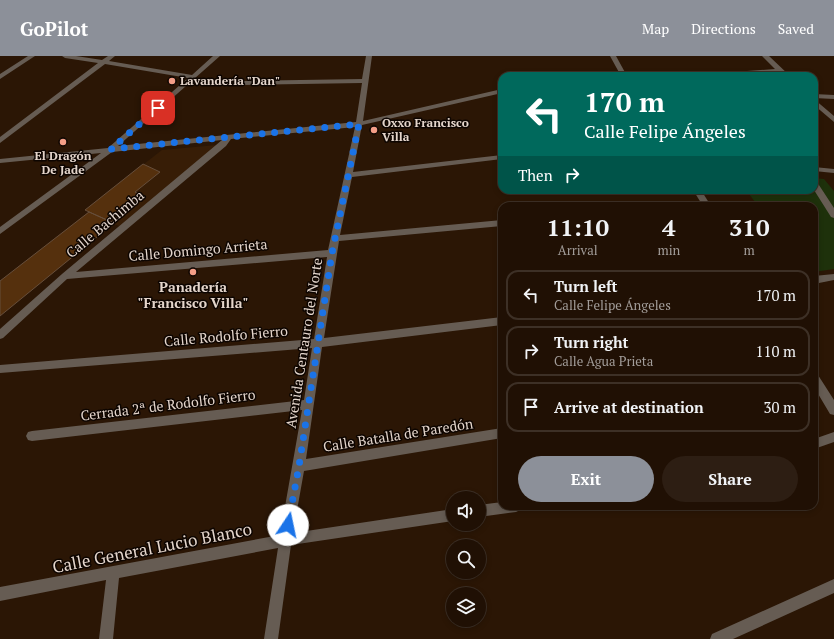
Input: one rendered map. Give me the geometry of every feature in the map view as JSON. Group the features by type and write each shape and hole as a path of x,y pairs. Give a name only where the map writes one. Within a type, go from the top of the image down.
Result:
{"street":[{"path":"0,77 32,56"},
{"path":"65,56 194,77"},
{"path":"0,141 112,56"},
{"path":"0,231 111,149 217,56"},
{"name":"Avenida Centauro del Norte","path":"271,639 285,540 299,466 332,253 349,175 371,56"},
{"path":"612,56 622,72"},
{"path":"765,56 781,70"},
{"path":"756,72 781,70"},
{"path":"244,83 366,81"},
{"path":"0,161 359,124 498,93"},
{"path":"818,96 834,97"},
{"path":"818,105 834,120"},
{"name":"Calle Bachimba","path":"0,335 65,276 223,144 229,137"},
{"path":"349,175 498,156"},
{"path":"818,169 834,171"},
{"path":"818,190 834,215"},
{"path":"336,238 498,223"},
{"name":"Calle Domingo Arrieta","path":"65,276 332,253"},
{"path":"818,279 834,277"},
{"name":"Calle Rodolfo Fierro","path":"0,369 318,343 498,321"},
{"path":"818,384 834,410"},
{"name":"Cerrada 2ª de Rodolfo Fierro","path":"32,436 308,404"},
{"name":"Calle Batalla de Paredón","path":"299,466 498,434"},
{"path":"818,443 834,437"},
{"path":"486,510 498,508"},
{"name":"Calle General Lucio Blanco","path":"0,594 285,540 446,516"},
{"path":"106,639 113,573"},
{"path":"717,639 834,586"}],"shaded area":[{"path":"217,145 119,226 114,224 0,316 0,281 88,212 85,210 162,150"}],"green space":[{"path":"818,178 824,179 834,191 834,269 818,271 818,202 755,202 749,194 818,194"}],"building":[{"path":"143,164 160,172 135,192 143,196 111,222 85,210"},
{"path":"89,212 114,223 0,316 0,281"}],"place":[{"name":"Lavandería \"Dan\"","path":"172,81"},
{"name":"Oxxo Francisco Villa","path":"374,130"},
{"name":"El Dragón De Jade","path":"63,142"},
{"name":"Panadería \"Francisco Villa\"","path":"193,272"}],"route":[{"path":"158,108 111,149 359,124 332,253 299,466 288,525"}]}
